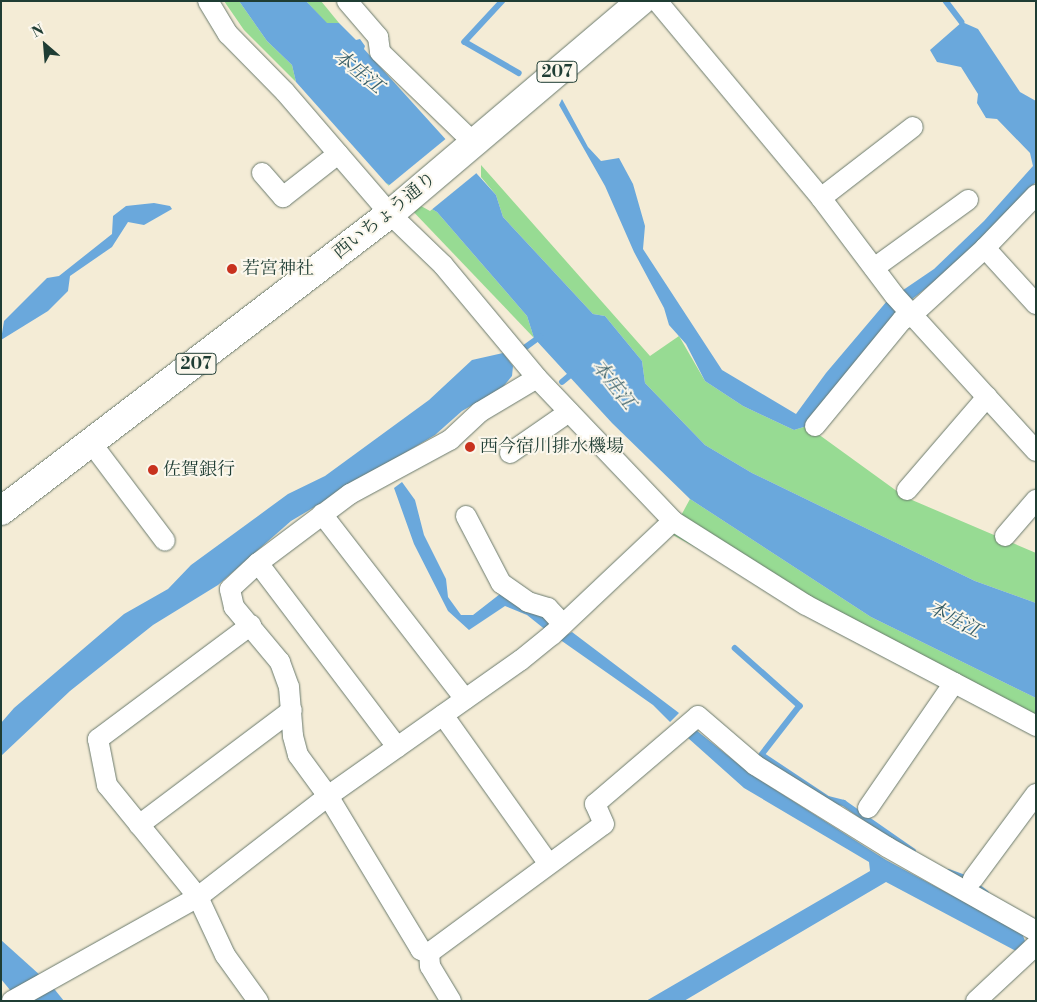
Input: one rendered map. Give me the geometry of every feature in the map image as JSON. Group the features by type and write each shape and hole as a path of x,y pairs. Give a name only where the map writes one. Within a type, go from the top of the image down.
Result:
{"highway":[{"name":"西いちょう通り","path":"1,511 92,444 390,214 642,1"}],"street":[{"path":"208,1 228,34 285,92 390,214 443,265 532,372 673,521 806,605 1036,726"},
{"path":"657,1 821,198 904,306 1036,450"},
{"path":"361,6 378,37 380,52 474,143"},
{"path":"821,198 913,127"},
{"path":"262,173 283,197 338,154"},
{"path":"814,426 902,320 904,306 985,248 1036,195"},
{"path":"874,268 968,200"},
{"path":"985,248 1036,304"},
{"path":"429,952 421,950 328,796 298,755 289,687 280,662 234,607 230,589 258,563 350,494 450,440 480,412 532,372"},
{"path":"907,490 987,398"},
{"path":"510,453 569,412"},
{"path":"92,444 165,541"},
{"path":"1005,536 1036,500"},
{"path":"322,514 465,699"},
{"path":"466,516 501,583 528,602 548,608 558,629"},
{"path":"12,1001 198,897 328,796 443,715 558,629 673,521"},
{"path":"258,563 397,748"},
{"path":"250,625 98,739 107,785 198,897 225,955 258,1001"},
{"path":"868,808 954,683"},
{"path":"139,825 292,710"},
{"path":"443,715 548,863"},
{"path":"429,952 548,863 604,824 595,804 698,716 755,765 887,847 1036,931"},
{"path":"974,879 1036,794"},
{"path":"976,1001 1036,945"},
{"path":"429,952 430,966 442,997"}],"green space":[{"path":"224,1 239,1 267,41 292,65 296,82 244,30"},
{"path":"306,1 321,1 339,23 327,24"},
{"path":"481,165 650,356 679,336 705,381 743,406 794,430 807,426 905,497 1036,553 1036,603 975,581 752,473 705,445 645,383 642,361 605,316 593,314 503,217 496,195 481,177"},
{"path":"386,183 437,212 527,316 534,338"},
{"path":"690,499 871,617 1036,698 1036,732 671,534"}],"water":[{"name":"本庄江","path":"239,1 306,1 327,23 339,23 356,40 360,39 365,46 364,49 496,195 503,217 593,314 605,316 642,361 645,383 705,445 752,473 975,581 1036,603 1036,698 871,617 690,499 612,423 534,338 527,316 437,212 386,183 296,82 292,65 267,41"},
{"path":"962,22 978,29 1020,92 1036,101 1036,182 950,269 896,312 807,426 794,430 743,406 705,381 686,344 669,325 664,308 634,252 605,186 559,105 562,99 588,147 601,161 619,158 633,184 645,226 643,249 722,370 796,414 826,373 887,301 934,269 984,221 1033,166 1030,153 997,119 986,118 977,103 978,94 961,67 937,62 930,50"},
{"path":"154,203 170,206 172,209 144,225 128,222 112,247 70,276 68,291 48,311 1,340 4,321 47,278 59,276 112,234 113,216 126,206"},
{"path":"503,353 513,366 512,376 502,388 462,411 435,435 291,521 218,585 153,625 70,691 1,756 1,723 14,708 124,614 168,589 191,565 288,494 325,476 429,400 472,360"},
{"path":"402,482 415,500 424,535 446,579 448,597 461,615 473,615 500,594 543,614 552,624 547,631 527,615 505,606 469,630 448,611 414,544 394,488"},
{"path":"572,632 679,713 670,722 653,705 559,639"},
{"path":"696,730 752,775 886,860 1022,933 1025,941 1016,951 886,882 684,1001 646,1001 870,871 869,862 744,788 688,738"},
{"path":"1,940 51,985 64,1001 19,1001 1,979"}],"pier":[{"path":"448,137 479,171 430,211 387,187"}],"waterway":[{"path":"503,1 465,42 519,73"},
{"path":"946,1 962,22"},
{"path":"519,352 540,337"},
{"path":"562,382 574,372"},
{"path":"735,648 800,706 762,755 828,799 844,803 913,851"},
{"path":"949,872 968,879 986,893"}],"place":[{"name":"若宮神社","path":"232,269"},
{"name":"西今宿川排水機場","path":"470,447"},
{"name":"佐賀銀行","path":"153,470"}]}
